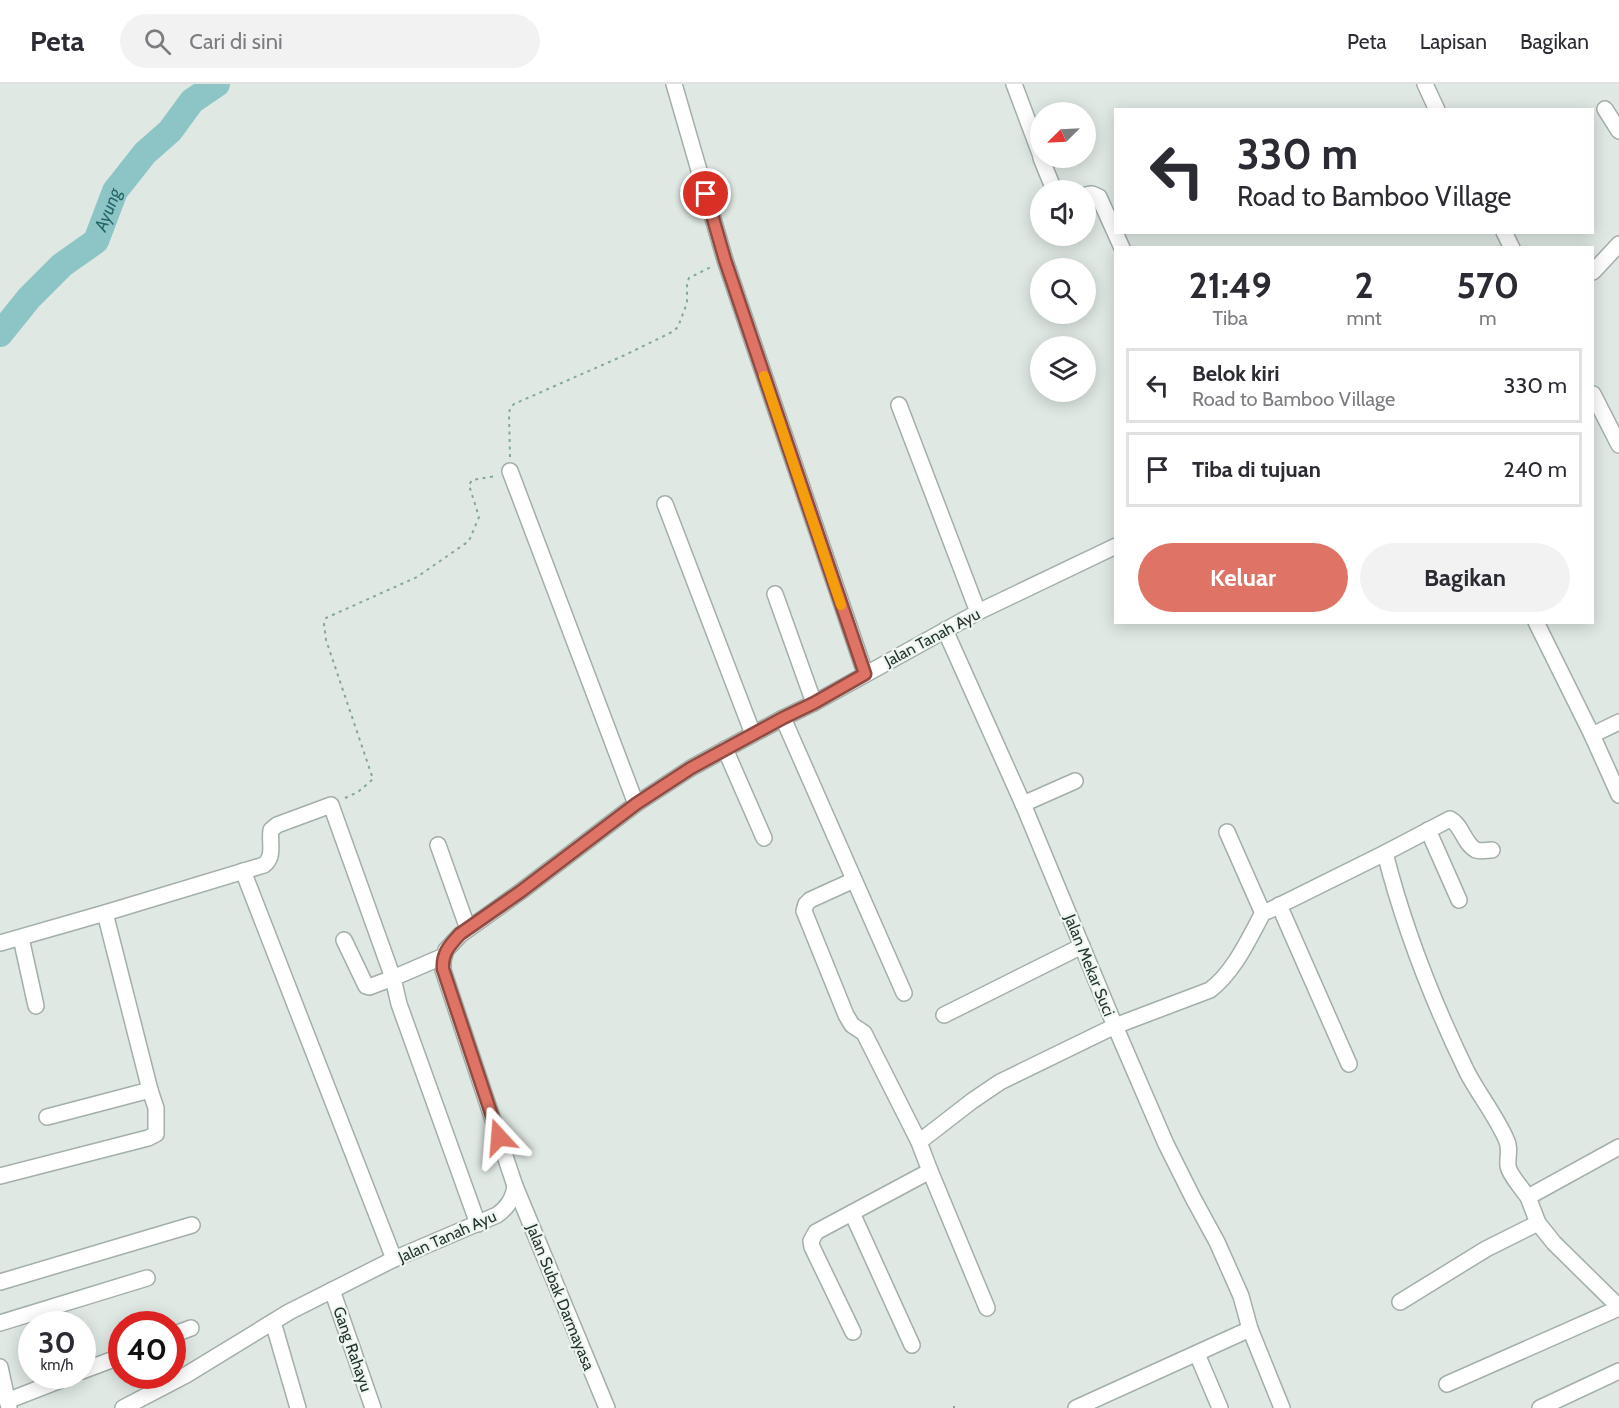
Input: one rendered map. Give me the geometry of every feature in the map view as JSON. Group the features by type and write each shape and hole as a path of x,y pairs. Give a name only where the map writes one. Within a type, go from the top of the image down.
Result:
{"street":[{"path":"674,84 725,260 865,674"},
{"path":"1014,84 1030,127"},
{"path":"1425,84 1436,108"},
{"path":"1605,109 1619,131"},
{"path":"1096,195 1114,230"},
{"path":"1615,249 1619,268"},
{"path":"1594,271 1615,249"},
{"path":"1594,396 1619,445"},
{"path":"899,405 978,612"},
{"path":"510,471 636,804"},
{"path":"665,504 753,734"},
{"name":"Jalan Tanah Ayu","path":"444,956 452,943 468,929 636,804 691,768 978,612 1114,547"},
{"path":"775,594 814,703"},
{"path":"1537,624 1619,795"},
{"name":"Jalan Mekar Suci","path":"919,1142 1000,1082 1115,1026 1023,804 945,630"},
{"path":"783,718 904,993"},
{"path":"1592,735 1619,722"},
{"path":"725,749 764,838"},
{"path":"1023,804 1075,780"},
{"path":"0,943 264,865 269,861 271,854 271,830 277,825 332,804 393,978 399,1004 478,1224"},
{"path":"1282,1408 1250,1329 1241,1296 1217,1242 1167,1144 1115,1026 1210,990 1221,981 1236,960 1264,911 1385,853 1446,820 1453,820 1476,850 1492,850"},
{"path":"1428,830 1459,900"},
{"path":"1227,832 1261,909 1264,911"},
{"path":"438,845 468,929"},
{"path":"1385,853 1407,929 1434,997 1468,1072 1507,1141 1508,1168 1528,1197 1538,1223 1554,1243 1619,1307 1447,1384"},
{"path":"243,871 394,1258"},
{"path":"854,880 810,900 804,911 846,1016 852,1025 864,1033 919,1142 987,1308"},
{"path":"1279,905 1349,1064"},
{"path":"0,1176 156,1134 156,1108 105,913"},
{"path":"21,938 36,1006"},
{"path":"344,940 366,986 369,987 444,956 443,969 446,982 515,1186"},
{"path":"944,1015 1082,946"},
{"path":"47,1117 150,1090"},
{"path":"1528,1197 1619,1147"},
{"path":"853,1332 812,1247 816,1232 930,1171"},
{"name":"Jalan Tanah Ayu","path":"123,1408 186,1375 289,1312 394,1258 478,1224 505,1209 512,1200 515,1186"},
{"name":"Jalan Subak Darmayasa","path":"515,1186 607,1408"},
{"path":"852,1213 912,1345"},
{"path":"1400,1302 1486,1249 1538,1223"},
{"path":"0,1281 192,1225"},
{"path":"0,1323 147,1278"},
{"name":"Gang Rahayu","path":"332,1290 373,1408"},
{"path":"273,1322 298,1408"},
{"path":"186,1330 191,1328"},
{"path":"1076,1408 1250,1329"},
{"path":"1197,1354 1220,1408"},
{"path":"0,1367 8,1404 42,1389"},
{"path":"1540,1408 1562,1403 1619,1371"}],"path":[{"path":"332,804 358,792 373,779 326,640 324,624 326,618 417,577 469,541 479,517 469,485 470,481 510,471 510,408 514,404 672,332 678,327 687,303 689,278 725,260"}],"waterway":[{"name":"Ayung","path":"0,334 29,298 62,265 96,241 115,191 145,153 170,131 192,101 217,84"}],"slow traffic":[{"path":"764,376 841,605"}],"route":[{"path":"499,1137 446,982 443,969 446,950 460,934 520,892 636,804 691,768 865,674 725,260 706,194"}]}
